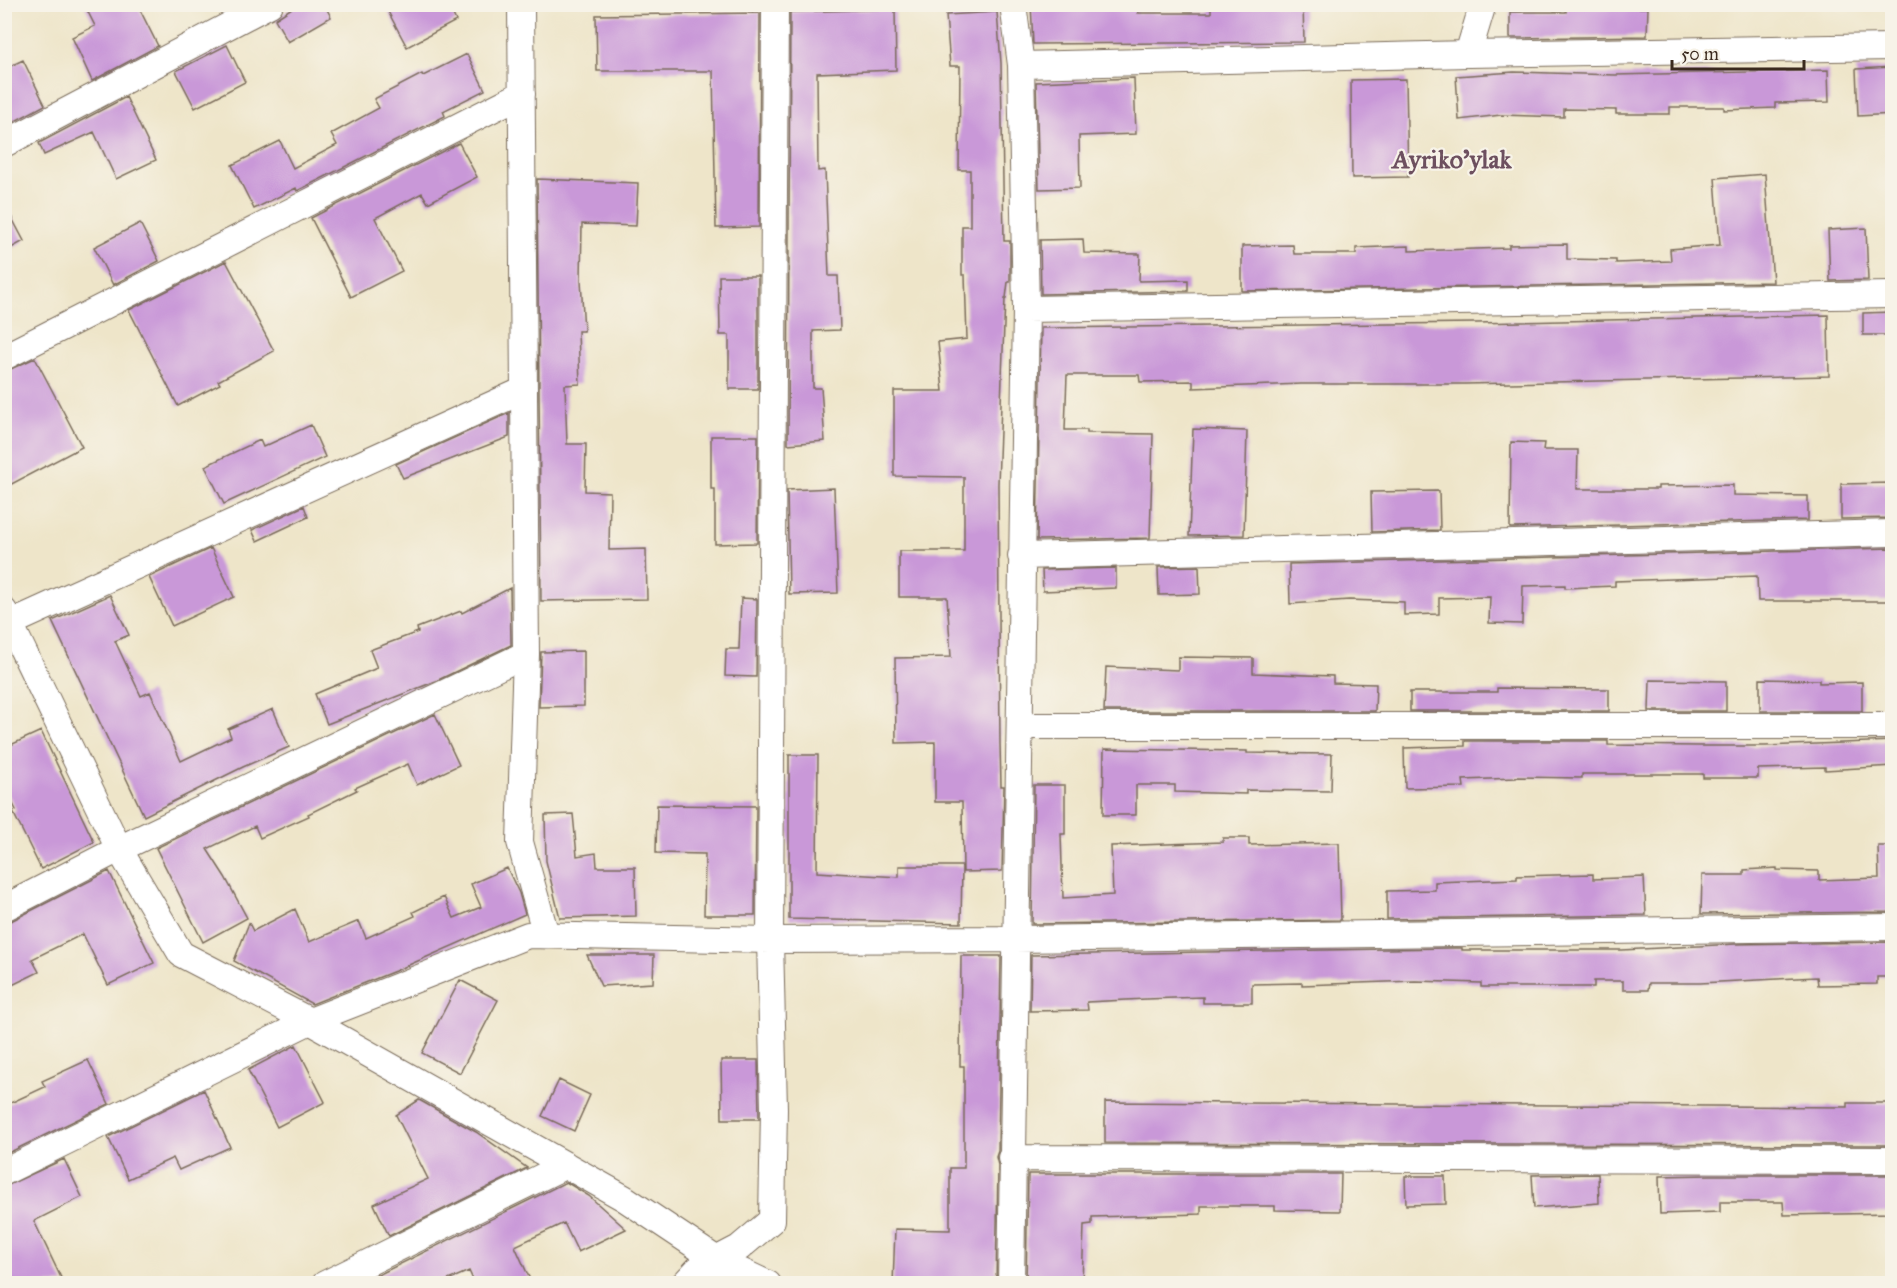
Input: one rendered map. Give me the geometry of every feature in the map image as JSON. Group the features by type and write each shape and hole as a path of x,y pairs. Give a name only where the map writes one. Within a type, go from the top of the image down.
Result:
{"street":[{"path":"4,144 270,4"},
{"path":"527,4 521,5 526,654 520,842 546,935"},
{"path":"719,1269 739,1248 772,1220 774,1109 770,940 775,4"},
{"path":"1011,1284 1011,1158 1026,309 1021,65 1013,4"},
{"path":"1468,54 1483,4"},
{"path":"1021,65 1468,54 1893,48"},
{"path":"4,357 522,94"},
{"path":"1026,309 1893,295"},
{"path":"524,390 6,620 119,849 181,954 310,1021 624,1198 719,1269"},
{"path":"1021,556 1893,533"},
{"path":"4,908 119,849 526,654"},
{"path":"1020,726 1893,726"},
{"path":"4,1172 310,1021 528,935 770,940 1016,939 1893,927"},
{"path":"1011,1158 1893,1160"},
{"path":"325,1284 566,1165"},
{"path":"684,1284 697,1270 719,1269 768,1284"}],"building":[{"path":"84,4 137,4 158,46 92,81 72,37 95,26"},
{"path":"298,4 324,4 331,17 288,42 275,19"},
{"path":"384,4 448,4 456,21 407,47"},
{"path":"1031,4 1138,4 1138,13 1211,13 1211,4 1303,4 1304,42 1033,44"},
{"path":"1566,4 1596,4 1596,8 1648,8 1647,36 1510,38 1510,12 1566,12"},
{"path":"895,9 896,70 817,73 818,171 825,170 829,276 838,276 840,330 813,331 813,388 821,388 825,441 788,444 790,12"},
{"path":"997,12 1001,63 1004,241 1010,241 1010,282 1008,282 1005,298 998,484 1000,744 1001,786 1004,786 1002,871 963,872 962,802 935,802 935,742 896,743 895,658 951,657 947,597 899,597 899,551 964,551 964,477 894,476 894,391 943,391 938,342 967,339 965,275 962,275 962,226 970,226 970,170 959,170 960,66 950,66 946,15"},
{"path":"760,13 759,227 716,228 713,71 597,71 596,15"},
{"path":"227,45 245,82 195,108 176,71"},
{"path":"467,54 485,90 443,111 445,116 297,191 296,188 254,209 232,165 280,141 293,168 337,145 331,134 379,108 374,99"},
{"path":"23,60 45,105 4,127 4,69"},
{"path":"1893,67 1893,114 1858,116 1856,69"},
{"path":"1828,70 1829,102 1775,103 1775,108 1724,110 1724,107 1670,107 1670,114 1616,114 1616,110 1564,109 1564,117 1501,115 1459,120 1456,76 1514,72 1615,75"},
{"path":"1134,78 1136,134 1079,136 1080,188 1039,189 1036,82"},
{"path":"1406,79 1408,177 1352,178 1351,80"},
{"path":"126,97 156,160 116,179 94,132 44,155 39,143"},
{"path":"459,143 477,177 428,203 422,193 375,218 402,271 351,297 311,218"},
{"path":"1765,174 1773,282 1242,291 1242,246 1293,245 1294,254 1356,254 1356,248 1409,246 1409,251 1567,244 1567,259 1616,260 1616,263 1671,261 1670,249 1720,245 1715,178"},
{"path":"537,179 638,183 636,226 582,224 581,280 584,331 578,331 580,384 565,385 567,444 586,444 585,491 610,492 609,550 646,549 647,599 541,601"},
{"path":"4,203 24,241 4,252"},
{"path":"140,223 159,261 113,285 94,247"},
{"path":"1866,228 1868,280 1830,281 1828,230"},
{"path":"1083,239 1084,253 1140,254 1139,281 1188,280 1188,291 1041,294 1040,240"},
{"path":"226,261 274,351 218,381 220,384 178,406 129,310"},
{"path":"719,276 758,276 758,389 729,389 729,335 720,335"},
{"path":"1893,312 1893,335 1863,335 1863,313"},
{"path":"1828,315 1829,376 1465,384 1301,384 1193,388 1193,381 1140,382 1139,375 1067,375 1065,430 1087,430 1087,433 1153,434 1150,538 1037,540 1041,328 1476,323"},
{"path":"35,358 82,447 4,488 4,372"},
{"path":"509,413 509,437 403,478 396,464"},
{"path":"311,425 325,457 224,504 205,466 260,440 263,447"},
{"path":"1193,429 1247,431 1244,535 1189,536"},
{"path":"711,436 758,436 757,543 715,544 715,489 711,489"},
{"path":"1511,442 1544,443 1543,450 1578,450 1577,489 1658,489 1658,486 1733,485 1733,495 1808,496 1808,520 1510,528"},
{"path":"1893,483 1893,518 1841,519 1841,484"},
{"path":"834,488 838,593 789,594 787,490"},
{"path":"1439,491 1440,530 1372,532 1371,492"},
{"path":"304,506 308,517 257,541 252,530"},
{"path":"211,548 234,597 172,626 149,577"},
{"path":"1893,548 1893,601 1758,601 1757,576 1615,581 1615,586 1565,588 1565,585 1523,586 1522,624 1489,623 1490,597 1439,598 1439,614 1404,615 1404,602 1349,600 1290,604 1289,564"},
{"path":"1199,566 1200,594 1159,595 1158,567"},
{"path":"1116,568 1116,588 1043,591 1042,570"},
{"path":"510,588 511,645 436,681 327,724 315,694 377,668 370,650 418,632 417,628 461,611 462,613"},
{"path":"110,595 129,635 115,641 141,696 150,692 181,761 231,737 228,729 273,709 289,747 144,816 52,621"},
{"path":"741,598 757,599 756,677 725,676 726,649 739,649"},
{"path":"584,651 584,706 539,707 541,652"},
{"path":"1178,657 1253,658 1253,673 1333,676 1333,683 1376,684 1375,711 1104,711 1106,667 1178,670"},
{"path":"1760,679 1819,680 1819,683 1862,682 1862,711 1760,711"},
{"path":"1650,680 1726,681 1726,711 1649,711"},
{"path":"1497,688 1609,689 1609,711 1410,711 1410,692 1497,692"},
{"path":"435,714 459,765 417,785 408,764 355,788 357,790 308,814 309,816 260,838 255,826 207,849 247,918 203,942 156,848"},
{"path":"41,731 94,842 41,869 13,812 16,810 4,786 4,748"},
{"path":"1465,741 1608,741 1608,745 1765,746 1893,741 1893,766 1825,770 1825,767 1758,769 1758,778 1703,778 1703,774 1582,774 1582,778 1516,777 1463,780 1464,787 1405,788 1404,748 1465,746"},
{"path":"1104,749 1332,754 1331,791 1246,790 1246,794 1175,792 1175,785 1136,785 1136,815 1103,815"},
{"path":"789,755 818,755 817,872 899,877 899,866 962,866 961,923 789,919"},
{"path":"1034,785 1065,785 1065,834 1061,834 1063,898 1113,895 1111,846 1223,842 1223,838 1249,838 1249,845 1339,843 1341,920 1032,924"},
{"path":"657,805 756,806 755,915 704,915 705,854 656,853"},
{"path":"573,814 577,856 596,853 597,867 635,867 636,916 560,918 546,861 545,815"},
{"path":"1878,846 1893,846 1893,912 1701,914 1702,875 1744,875 1744,870 1777,868 1777,870 1819,871 1819,880 1879,878"},
{"path":"507,868 519,893 525,914 395,971 312,1004 234,961 249,923 253,931 295,909 309,942 359,921 366,938 415,916 413,912 444,897 454,918 481,907 471,884"},
{"path":"109,871 154,963 108,985 83,934 32,959 39,972 4,989 4,923"},
{"path":"1593,874 1593,879 1644,877 1646,915 1387,919 1387,891 1435,890 1435,882 1517,879 1517,876"},
{"path":"1893,942 1893,977 1877,977 1877,984 1818,985 1817,977 1700,983 1649,983 1648,990 1623,990 1623,981 1594,981 1594,987 1481,987 1481,983 1415,981 1302,985 1302,983 1252,984 1252,1003 1203,1003 1203,997 1146,999 1087,1002 1088,1010 1030,1011 1031,955 1450,948 1462,948 1462,950 1622,950 1736,944"},
{"path":"587,955 654,955 653,983 601,986"},
{"path":"961,956 1001,956 998,1151 996,1157 998,1165 996,1284 893,1284 895,1229 950,1230 950,1168 964,1168 964,1066 960,1066"},
{"path":"460,980 498,1000 460,1073 422,1053"},
{"path":"296,1045 325,1102 277,1127 248,1070"},
{"path":"88,1060 109,1104 4,1155 4,1106 45,1087 42,1081"},
{"path":"721,1060 758,1060 759,1119 722,1119"},
{"path":"559,1080 590,1095 574,1131 542,1116"},
{"path":"204,1090 230,1147 179,1170 173,1158 128,1179 108,1137"},
{"path":"419,1100 476,1132 527,1168 389,1236 374,1204 428,1179 396,1115"},
{"path":"1105,1102 1848,1107 1848,1103 1893,1103 1893,1145 1105,1143"},
{"path":"64,1159 82,1197 34,1221 64,1284 4,1284 4,1187"},
{"path":"1028,1174 1341,1174 1340,1211 1275,1210 1275,1206 1201,1206 1201,1214 1092,1217 1092,1224 1084,1225 1082,1284 1026,1284"},
{"path":"1598,1174 1599,1203 1534,1208 1532,1175"},
{"path":"1893,1175 1893,1213 1784,1215 1783,1202 1720,1202 1720,1212 1660,1214 1659,1176"},
{"path":"1405,1176 1445,1176 1446,1204 1406,1205"},
{"path":"566,1182 589,1196 626,1229 578,1252 564,1223 515,1246 532,1284 475,1284 469,1271 439,1284 360,1284"}],"district":[{"name":"Ayriko'ylak","path":"1452,159"}]}
